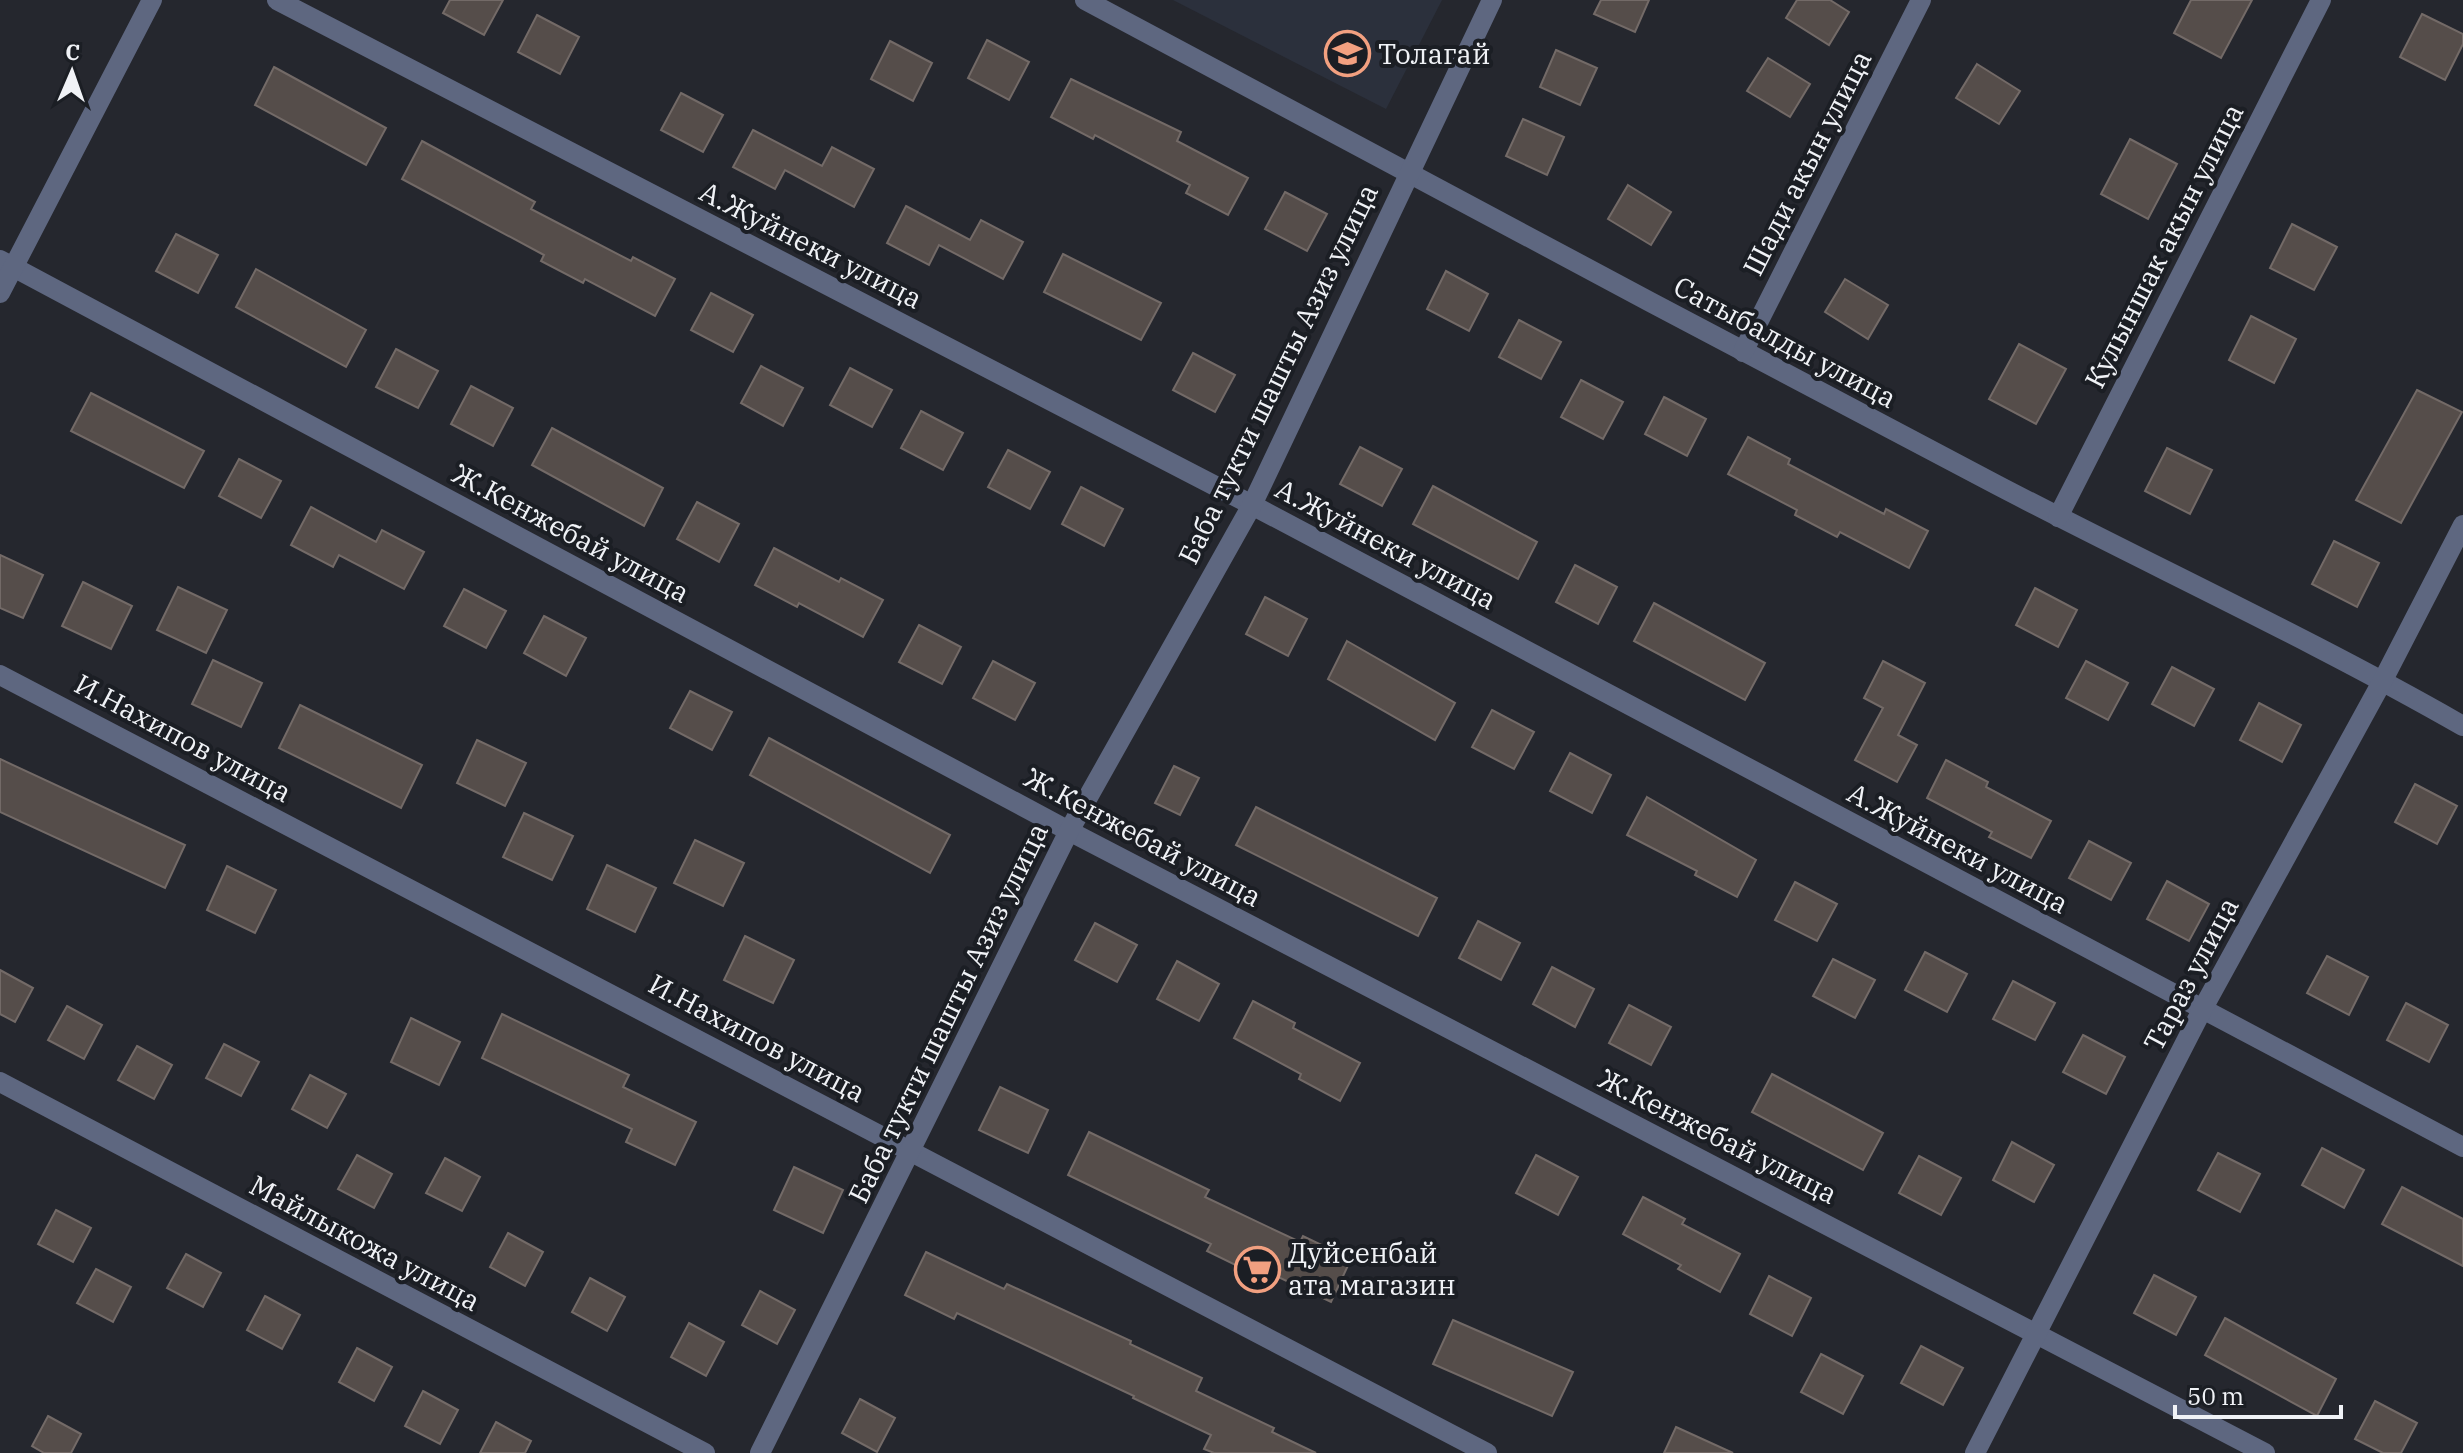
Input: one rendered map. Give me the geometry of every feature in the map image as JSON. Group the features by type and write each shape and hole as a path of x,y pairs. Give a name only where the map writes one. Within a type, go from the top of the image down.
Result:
{"street":[{"path":"0,293 7,264 152,0"},
{"name":"А.Жуйнеки улица","path":"277,0 1252,505 2463,1147"},
{"name":"Сатыбалды улица","path":"1085,0 1743,352 2058,517 2383,680 2463,726"},
{"name":"Баба тукти шашты Азиз улица","path":"760,1453 1069,831 1252,505 1407,173 1492,0"},
{"name":"Шади акын улица","path":"1743,352 1921,0"},
{"name":"Кулыншак акын улица","path":"2058,517 2321,0"},
{"name":"Ж.Кенжебай улица","path":"7,264 1069,831 2265,1453"},
{"name":"Тараз улица","path":"1975,1453 2202,1010 2383,680 2463,525"},
{"name":"И.Нахипов улица","path":"0,675 1487,1453"},
{"name":"Майлыкожа улица","path":"0,1082 705,1453"}],"shaded area":[{"name":"Толагай","path":"1173,0 1442,0 1386,109"}],"building":[{"path":"450,0 503,0 484,35 443,13"},
{"path":"1601,0 1649,0 1635,32 1594,14"},
{"path":"1797,0 1830,0 1849,12 1829,45 1786,18"},
{"path":"2191,0 2252,0 2221,58 2174,33"},
{"path":"2422,14 2463,34 2463,44 2445,80 2400,57"},
{"path":"537,15 579,37 560,74 518,52"},
{"path":"987,40 1029,62 1009,100 968,78"},
{"path":"890,41 932,63 913,101 871,79"},
{"path":"1556,50 1597,68 1580,105 1540,87"},
{"path":"1768,58 1810,84 1790,117 1747,91"},
{"path":"1977,64 2020,91 1999,124 1956,98"},
{"path":"274,67 386,128 366,165 255,105"},
{"path":"1071,79 1181,132 1177,141 1248,178 1228,215 1186,193 1190,185 1095,135 1093,139 1051,117"},
{"path":"681,93 723,115 703,152 661,130"},
{"path":"1523,119 1564,137 1547,175 1506,156"},
{"path":"753,130 822,166 832,147 874,169 854,207 785,170 775,189 733,167"},
{"path":"2130,139 2177,164 2148,219 2101,194"},
{"path":"422,141 535,202 531,209 631,261 633,257 675,279 655,316 585,279 583,283 541,261 544,255 402,179"},
{"path":"1628,185 1671,212 1651,245 1608,219"},
{"path":"1285,192 1327,214 1307,251 1265,229"},
{"path":"906,206 970,240 981,220 1023,242 1003,279 939,245 929,265 887,243"},
{"path":"2292,224 2337,247 2314,290 2270,268"},
{"path":"176,234 218,255 198,293 156,271"},
{"path":"1063,254 1161,303 1141,340 1044,292"},
{"path":"256,269 366,330 346,367 236,307"},
{"path":"1446,271 1488,294 1469,331 1427,309"},
{"path":"1845,279 1888,305 1868,339 1825,312"},
{"path":"711,293 753,315 733,352 691,330"},
{"path":"2251,316 2296,339 2274,383 2229,360"},
{"path":"1519,320 1561,342 1541,379 1499,357"},
{"path":"2019,344 2066,369 2036,424 1989,399"},
{"path":"396,349 438,371 418,408 376,387"},
{"path":"1193,353 1235,375 1215,412 1173,390"},
{"path":"761,366 803,388 783,426 741,403"},
{"path":"850,368 892,390 872,427 830,405"},
{"path":"1581,380 1623,402 1603,439 1561,417"},
{"path":"471,386 513,408 493,446 451,424"},
{"path":"2417,390 2462,412 2401,523 2356,500"},
{"path":"91,393 204,451 184,488 71,431"},
{"path":"1664,397 1706,419 1687,456 1645,434"},
{"path":"921,411 963,433 943,470 901,448"},
{"path":"552,428 663,488 644,526 532,465"},
{"path":"1748,437 1790,459 1788,464 1884,514 1886,509 1928,531 1909,568 1840,532 1837,537 1795,515 1797,510 1728,474"},
{"path":"1360,447 1402,469 1382,506 1340,484"},
{"path":"2167,448 2212,470 2190,514 2145,491"},
{"path":"1008,450 1050,472 1030,509 988,487"},
{"path":"239,459 281,481 261,518 219,496"},
{"path":"1433,486 1537,542 1518,579 1413,524"},
{"path":"1081,487 1123,509 1104,546 1062,524"},
{"path":"697,502 739,524 719,562 677,539"},
{"path":"311,507 376,542 382,530 424,552 404,589 339,555 333,567 291,545"},
{"path":"2334,541 2379,563 2357,607 2312,584"},
{"path":"774,548 839,582 841,578 883,600 863,637 799,603 797,607 755,585"},
{"path":"0,555 43,575 23,618 0,608"},
{"path":"1575,565 1617,587 1598,624 1556,602"},
{"path":"83,582 132,606 111,649 62,626"},
{"path":"178,587 227,610 206,653 157,630"},
{"path":"2035,588 2077,610 2058,647 2016,625"},
{"path":"464,589 506,611 486,648 444,626"},
{"path":"1265,597 1307,619 1288,656 1246,634"},
{"path":"1654,603 1765,663 1745,700 1634,641"},
{"path":"544,616 586,638 566,676 524,653"},
{"path":"919,625 961,647 942,684 899,662"},
{"path":"1347,641 1455,703 1435,740 1328,679"},
{"path":"213,660 262,683 241,727 192,704"},
{"path":"993,661 1035,683 1015,720 973,698"},
{"path":"1883,661 1925,683 1898,735 1917,745 1897,782 1855,760 1883,708 1864,698"},
{"path":"2086,661 2128,683 2108,720 2066,698"},
{"path":"2172,667 2214,689 2194,726 2152,704"},
{"path":"690,691 732,712 712,750 670,728"},
{"path":"2259,703 2301,725 2282,762 2240,740"},
{"path":"300,705 422,765 401,808 279,748"},
{"path":"1492,710 1534,732 1514,769 1472,747"},
{"path":"769,738 950,835 930,873 750,775"},
{"path":"477,740 526,763 505,806 457,783"},
{"path":"1570,753 1611,775 1592,813 1550,791"},
{"path":"0,759 185,845 165,888 0,812"},
{"path":"1946,760 1988,782 1986,787 2051,821 2031,858 1989,837 1992,832 1927,798"},
{"path":"1174,766 1199,778 1180,815 1155,803"},
{"path":"2415,784 2457,806 2437,844 2395,822"},
{"path":"1647,797 1756,860 1737,897 1695,875 1697,871 1627,835"},
{"path":"1256,807 1437,898 1418,936 1236,845"},
{"path":"524,813 573,836 552,880 503,857"},
{"path":"695,840 744,863 723,906 674,883"},
{"path":"2089,841 2131,863 2111,900 2069,878"},
{"path":"607,865 656,888 635,932 587,909"},
{"path":"227,866 276,890 255,933 207,910"},
{"path":"2167,881 2209,904 2189,941 2147,919"},
{"path":"1795,882 1837,904 1817,941 1775,920"},
{"path":"1478,921 1520,943 1501,980 1459,958"},
{"path":"1095,923 1137,945 1117,982 1075,960"},
{"path":"745,936 794,960 773,1003 724,980"},
{"path":"1925,952 1967,974 1947,1012 1905,990"},
{"path":"2327,956 2368,977 2349,1015 2307,993"},
{"path":"1833,959 1875,980 1855,1018 1813,996"},
{"path":"1177,961 1219,984 1199,1021 1157,999"},
{"path":"1552,967 1594,989 1575,1027 1533,1004"},
{"path":"0,970 33,988 15,1022 0,1014"},
{"path":"2013,981 2055,1003 2035,1040 1993,1019"},
{"path":"1253,1001 1295,1023 1293,1028 1360,1063 1340,1101 1299,1079 1301,1074 1234,1038"},
{"path":"2406,1003 2448,1025 2429,1062 2387,1040"},
{"path":"1629,1005 1671,1027 1651,1065 1609,1043"},
{"path":"67,1006 102,1025 84,1059 48,1040"},
{"path":"502,1014 629,1075 623,1087 696,1122 675,1165 626,1142 632,1129 482,1058"},
{"path":"411,1018 460,1042 439,1085 391,1062"},
{"path":"2083,1035 2125,1057 2106,1094 2063,1072"},
{"path":"224,1044 259,1062 241,1096 206,1078"},
{"path":"137,1046 172,1065 154,1099 118,1080"},
{"path":"1772,1074 1883,1133 1863,1170 1752,1112"},
{"path":"310,1075 346,1094 327,1128 292,1109"},
{"path":"1000,1087 1048,1110 1028,1153 979,1130"},
{"path":"1089,1132 1209,1190 1205,1197 1300,1242 1303,1236 1351,1259 1331,1302 1259,1268 1256,1275 1207,1251 1211,1244 1068,1175"},
{"path":"2012,1142 2054,1165 2034,1202 1993,1180"},
{"path":"2322,1148 2364,1170 2344,1208 2302,1185"},
{"path":"2218,1153 2260,1174 2240,1212 2198,1190"},
{"path":"357,1155 392,1174 374,1208 338,1189"},
{"path":"1536,1155 1578,1177 1558,1215 1516,1193"},
{"path":"1919,1156 1961,1178 1941,1215 1899,1193"},
{"path":"445,1158 480,1177 462,1211 426,1193"},
{"path":"794,1167 843,1190 823,1233 774,1210"},
{"path":"2402,1187 2463,1219 2463,1266 2382,1224"},
{"path":"1643,1197 1685,1219 1682,1224 1740,1254 1720,1292 1678,1269 1681,1265 1623,1234"},
{"path":"56,1210 91,1228 73,1262 38,1244"},
{"path":"508,1233 543,1252 525,1286 490,1267"},
{"path":"926,1252 1004,1289 1007,1284 1131,1341 1130,1344 1202,1378 1196,1391 1274,1428 1272,1432 1316,1453 1214,1453 1204,1449 1211,1435 957,1313 954,1319 905,1295"},
{"path":"186,1254 221,1273 203,1307 167,1288"},
{"path":"96,1269 131,1287 113,1322 77,1303"},
{"path":"2154,1275 2196,1297 2176,1335 2134,1313"},
{"path":"1769,1276 1811,1298 1792,1336 1750,1314"},
{"path":"590,1278 625,1297 607,1331 572,1312"},
{"path":"760,1291 795,1310 777,1344 742,1325"},
{"path":"265,1296 300,1315 282,1349 247,1330"},
{"path":"2225,1318 2336,1379 2317,1416 2205,1355"},
{"path":"1453,1320 1573,1372 1552,1416 1433,1364"},
{"path":"689,1323 724,1342 706,1376 671,1357"},
{"path":"1921,1346 1963,1368 1943,1405 1901,1383"},
{"path":"357,1348 392,1367 374,1401 339,1382"},
{"path":"1821,1354 1863,1376 1843,1414 1801,1392"},
{"path":"423,1391 458,1410 440,1444 405,1426"},
{"path":"860,1399 895,1418 877,1452 842,1433"},
{"path":"2375,1401 2417,1423 2401,1453 2383,1453 2355,1439"},
{"path":"48,1416 81,1434 71,1453 44,1453 32,1446"},
{"path":"496,1422 531,1441 525,1453 480,1453"},
{"path":"1676,1427 1733,1453 1664,1453"}],"place":[{"name":"Толагай","path":"1347,54"},
{"name":"Дуйсенбай ата магазин","path":"1257,1269"}]}
